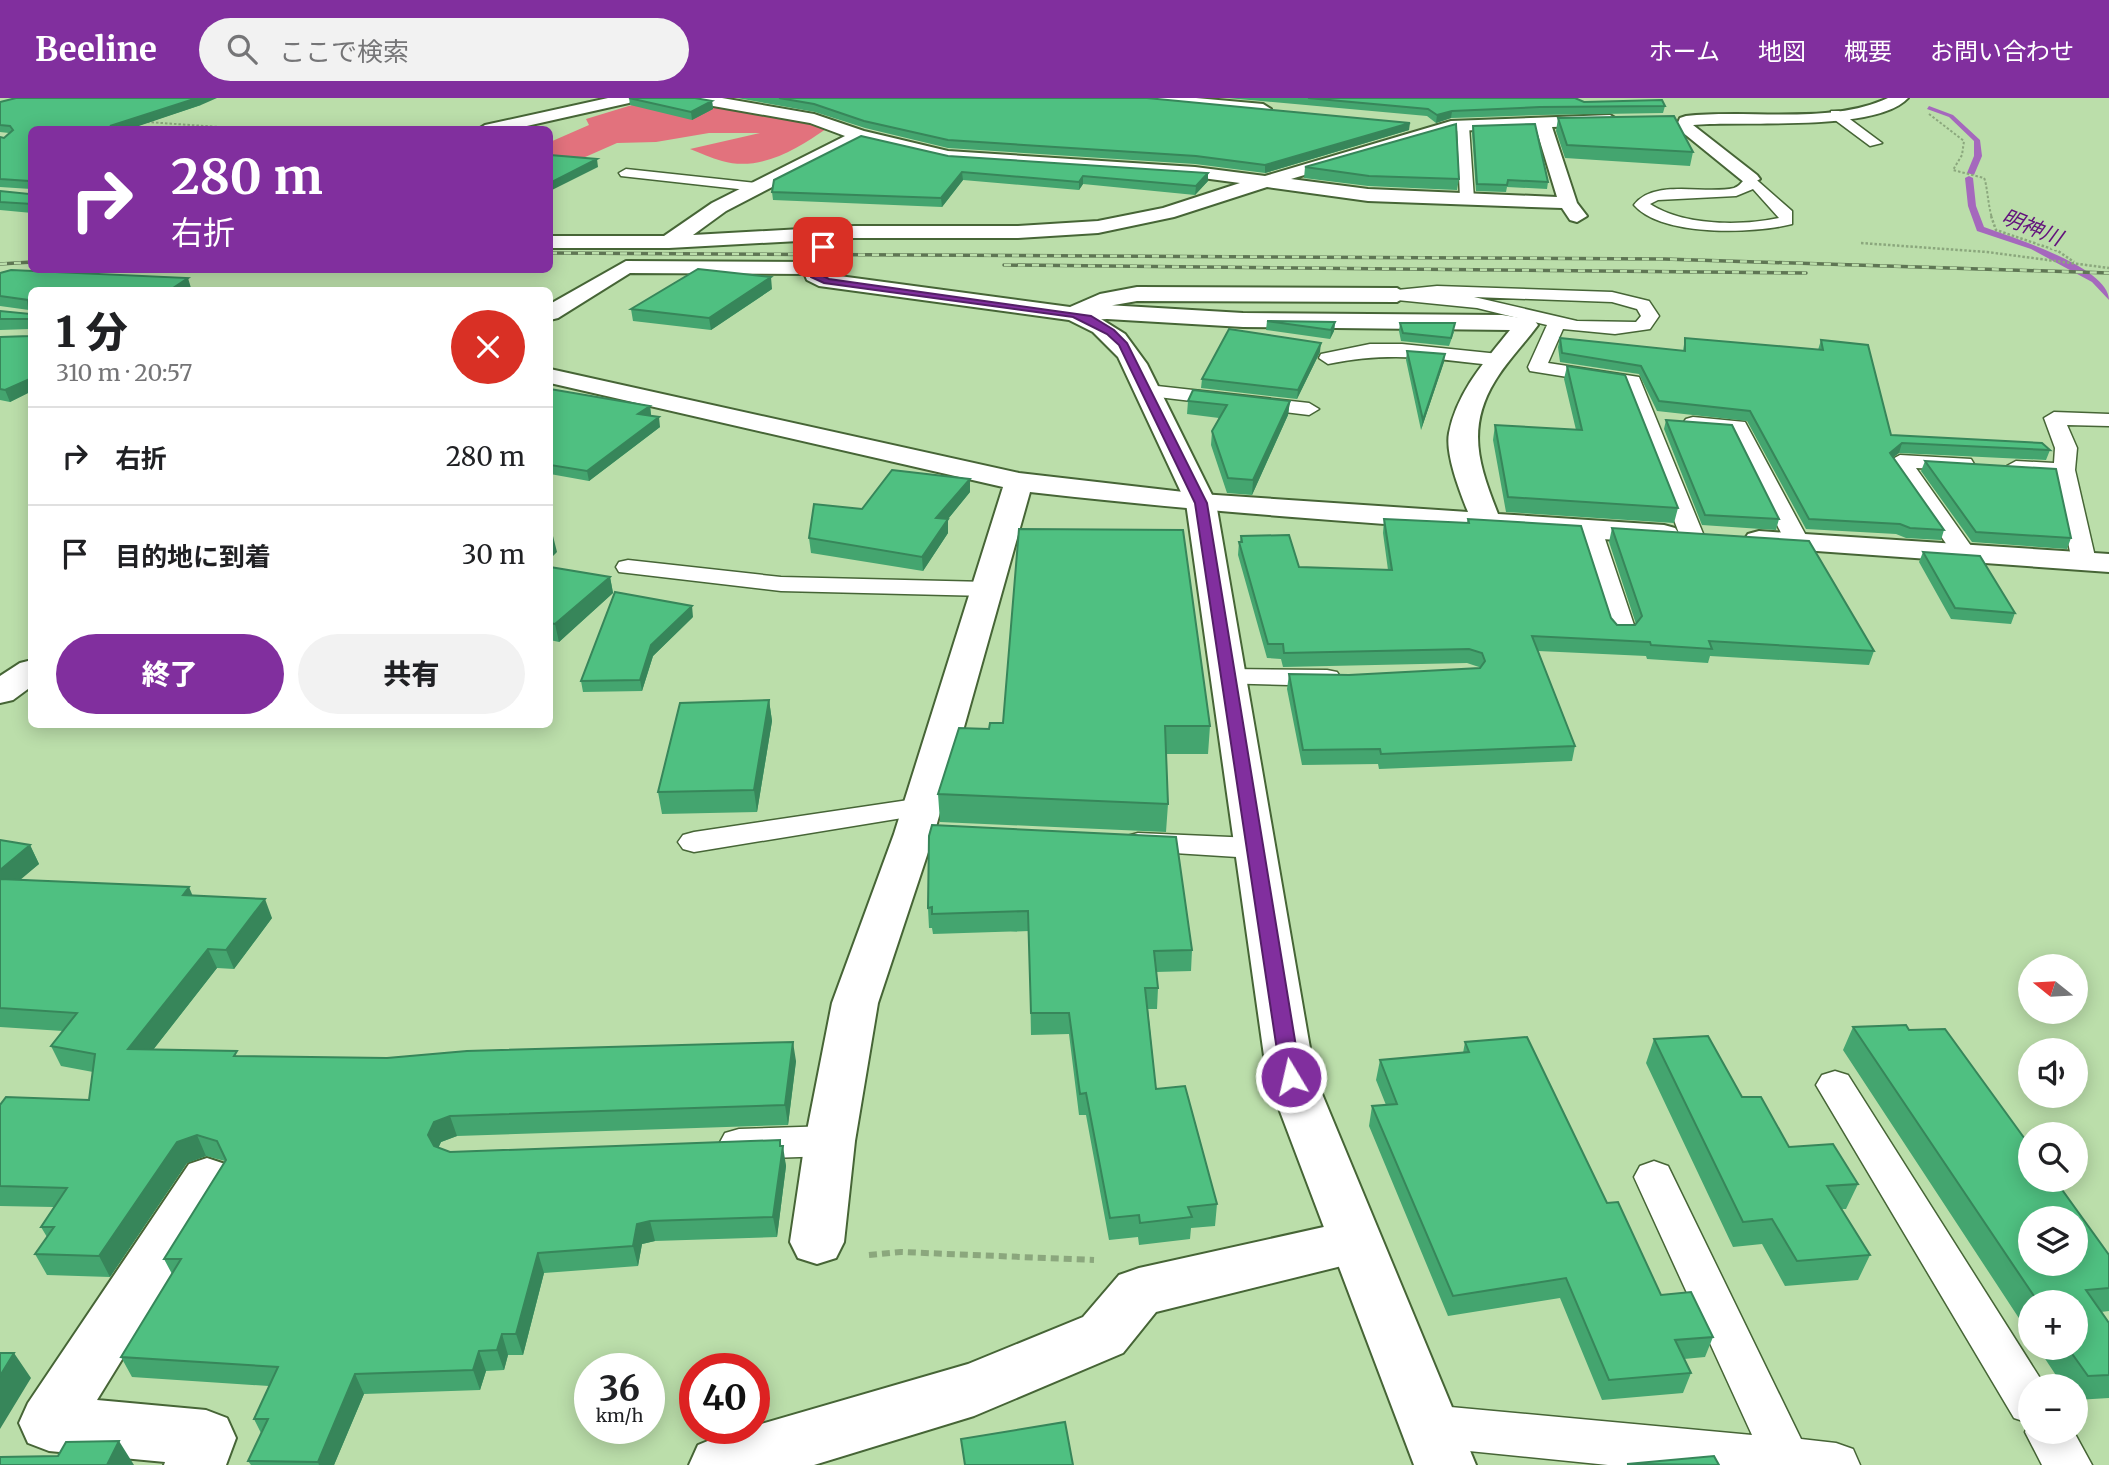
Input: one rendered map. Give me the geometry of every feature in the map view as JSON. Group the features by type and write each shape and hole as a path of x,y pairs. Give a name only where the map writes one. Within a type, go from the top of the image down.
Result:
{"street":[{"path":"503,126 629,98"},
{"path":"696,98 814,119 859,135 948,156 1195,172 1368,195 1467,199 1572,209 1542,122"},
{"path":"1147,98 1278,111"},
{"path":"1667,120 1835,114 1894,101"},
{"path":"1400,122 1457,126 1630,120 1597,103"},
{"path":"1686,121 1684,127 1751,179"},
{"path":"553,242 669,242 830,234 1018,232 1098,227 1167,214 1265,182 1457,126"},
{"path":"669,242 709,213 859,135"},
{"path":"830,234 813,268 815,275 836,284 1073,314 1107,312 1243,320 1502,322 1526,325 1482,381 1462,434 1470,480 1487,523"},
{"path":"553,311 626,267 813,268"},
{"path":"1073,314 1108,299 1137,294 1397,295"},
{"path":"1073,314 1102,325 1122,343 1201,503 1291,1077 1354,1242 1437,1445"},
{"path":"553,377 801,436 1019,482 1201,503 2097,562"},
{"path":"817,1242 830,1141 855,1003 925,826 987,589 1019,482"},
{"path":"0,692 28,673"},
{"path":"195,1465 206,1438 49,1423 207,1179"},
{"path":"720,1465 974,1389 1103,1335 1139,1292 1354,1242"}],"lane":[{"path":"1835,114 1875,143"},
{"path":"1457,126 1467,199"},
{"path":"626,173 756,187"},
{"path":"1751,179 1787,214 1787,220 1748,226 1661,218 1641,205 1646,199 1657,196 1706,195 1736,192 1746,188 1751,179"},
{"path":"1706,195 1713,203 1734,210 1787,214"},
{"path":"1479,291 1546,297 1612,297 1643,305 1650,316 1644,325 1624,329 1556,324 1487,304 1397,295 1479,291"},
{"path":"1243,320 1238,334 1278,339"},
{"path":"1556,324 1537,367 1632,381 1647,419 1714,538"},
{"path":"1323,351 1402,350 1499,360"},
{"path":"1148,391 1309,409"},
{"path":"2097,562 2064,470 2066,448 2054,418 2109,420"},
{"path":"1647,419 1738,426 1798,543"},
{"path":"1964,553 1900,461 2064,470"},
{"path":"1590,530 1623,631"},
{"path":"628,568 781,584 987,589"},
{"path":"1227,677 1347,679"},
{"path":"694,842 815,821 925,826"},
{"path":"1104,842 1253,848"},
{"path":"1835,1085 2018,1383"},
{"path":"706,1145 830,1141"},
{"path":"1654,1177 1787,1460"},
{"path":"2055,1444 2068,1465"},
{"path":"1437,1445 1787,1460 1836,1465"}],"path":[{"path":"1894,101 1938,118 1964,141 1962,155 1953,170 1984,178 1987,183 1985,198 1996,230 2059,251 2072,262"},
{"path":"146,121 210,126"},
{"path":"1861,243 1987,252 2109,268"},
{"path":"817,1242 851,1257 901,1252 1100,1260 1139,1292"}],"shaded area":[{"path":"655,98 696,100 742,107 809,122 826,129 777,157 750,163 722,161 690,149 760,133 709,133 656,142 617,143 583,158 553,156 553,141 589,125 586,119"}],"building":[{"path":"16,98 197,98 110,126 28,126 28,181 0,179 0,137 4,138 13,130 10,126 0,125 0,102"},
{"path":"629,98 695,98 712,101 691,112"},
{"path":"779,98 1147,98 1410,123 1265,165 1196,156 948,140 864,121 814,104"},
{"path":"1308,98 1575,98 1584,102 1662,100 1665,106 1540,107 1452,111 1437,115 1428,109"},
{"path":"1674,116 1693,152 1567,145 1558,118"},
{"path":"1456,124 1459,179 1369,176 1305,167"},
{"path":"1535,124 1548,182 1508,180 1507,185 1477,184 1473,126"},
{"path":"861,136 948,156 1208,173 1196,186 1083,176 1079,182 962,172 941,198 772,192 774,180"},
{"path":"553,155 597,159 553,181"},
{"path":"0,191 28,194 28,204 0,202"},
{"path":"698,269 771,277 709,318 631,309"},
{"path":"11,270 28,271 28,273 188,278 174,287 28,287 28,300 0,296 0,273"},
{"path":"0,311 28,314 28,319 0,319"},
{"path":"1267,321 1335,322 1331,330"},
{"path":"1400,323 1455,323 1451,338 1403,333"},
{"path":"1229,329 1321,343 1298,390 1202,379"},
{"path":"28,336 28,380 5,390 0,389 0,337"},
{"path":"1560,338 1685,351 1685,338 1823,350 1821,340 1868,345 1891,435 2042,443 2050,450 1902,443 1890,453 1944,530 1910,528 1900,524 1809,519 1750,411 1659,401 1641,366 1562,353"},
{"path":"1407,351 1445,354 1423,420"},
{"path":"1567,366 1625,375 1678,508 1508,497 1495,425 1582,430"},
{"path":"553,390 650,406 638,414 659,417 587,471 553,465"},
{"path":"1193,390 1290,401 1253,480 1228,478 1212,431 1227,405 1188,401"},
{"path":"1666,420 1732,425 1779,519 1705,515"},
{"path":"1925,461 2056,469 2071,538 1976,532"},
{"path":"892,470 970,479 936,518 948,519 922,557 809,538 814,504 862,509"},
{"path":"1384,519 1469,523 1468,519 1581,526 1611,618 1617,625 1635,625 1642,616 1612,528 1809,541 1874,651 1709,641 1712,649 1651,645 1650,642 1532,636 1575,746 1381,754 1380,749 1303,750 1289,674 1349,675 1480,668 1485,661 1482,653 1469,649 1284,653 1283,644 1268,644 1239,542 1242,542 1241,536 1289,535 1299,567 1392,570"},
{"path":"1019,529 1183,530 1210,726 1165,726 1168,804 938,794 959,728 989,729 990,723 1003,723"},
{"path":"1923,552 1980,556 2015,613 1955,608"},
{"path":"553,568 610,577 555,624"},
{"path":"615,592 692,606 651,645 640,680 581,681"},
{"path":"769,700 754,790 658,792 680,703"},
{"path":"932,825 1176,837 1192,950 1154,951 1158,988 1145,988 1156,1089 1185,1086 1217,1204 1188,1207 1192,1217 1140,1223 1139,1215 1110,1218 1086,1093 1080,1094 1069,1013 1031,1013 1028,911 932,914 932,907 928,908 929,836"},
{"path":"0,840 30,845 0,870"},
{"path":"0,879 189,887 183,895 265,899 226,950 208,949 128,1049 237,1051 234,1056 387,1058 467,1051 793,1042 785,1105 450,1116 434,1122 428,1135 434,1146 450,1152 780,1140 780,1146 783,1146 773,1217 650,1221 637,1224 633,1246 538,1253 516,1334 502,1334 497,1350 479,1351 473,1370 355,1374 318,1462 248,1461 268,1419 254,1419 278,1367 121,1357 181,1259 164,1259 226,1160 217,1141 197,1135 177,1142 99,1256 35,1254 54,1227 41,1227 67,1188 0,1186 0,1105 6,1097 89,1100 95,1054 51,1046 77,1013 0,1008"},
{"path":"1906,1025 1909,1030 1945,1029 2018,1129 2018,1192 2064,1192 2074,1206 2018,1206 2018,1272 1853,1027"},
{"path":"1708,1036 1742,1097 1761,1097 1789,1147 1833,1144 1858,1184 1827,1186 1870,1255 1797,1261 1772,1219 1743,1222 1654,1039"},
{"path":"1527,1037 1607,1203 1618,1202 1661,1295 1691,1292 1713,1337 1675,1340 1691,1373 1609,1380 1566,1278 1453,1296 1372,1106 1397,1104 1380,1060 1469,1052 1465,1042"},
{"path":"2088,1226 2109,1255 2109,1288 2030,1290 2021,1276 2088,1276"},
{"path":"2088,1293 2109,1323 2109,1375 2087,1374 2077,1360 2088,1360"},
{"path":"0,1353 14,1353 0,1376"},
{"path":"1065,1422 1073,1465 965,1465 961,1439"},
{"path":"119,1441 107,1465 0,1465 0,1457 58,1456 66,1442"},
{"path":"1714,1456 1719,1465 1627,1464"}],"waterway":[{"name":"明神川","path":"1929,108 1951,116 1977,140 1978,156 1971,173"},
{"name":"明神川","path":"1969,178 1972,206 1980,229 2034,247 2095,280 2109,297"}],"railway":[{"path":"553,253 1664,259 2109,273"},
{"path":"0,264 28,262"},
{"path":"1004,265 1806,273"}],"route":[{"path":"823,247 813,268 815,275 827,281 1048,310 1088,318 1111,332 1122,343 1135,364 1201,503 1291,1077"}]}
